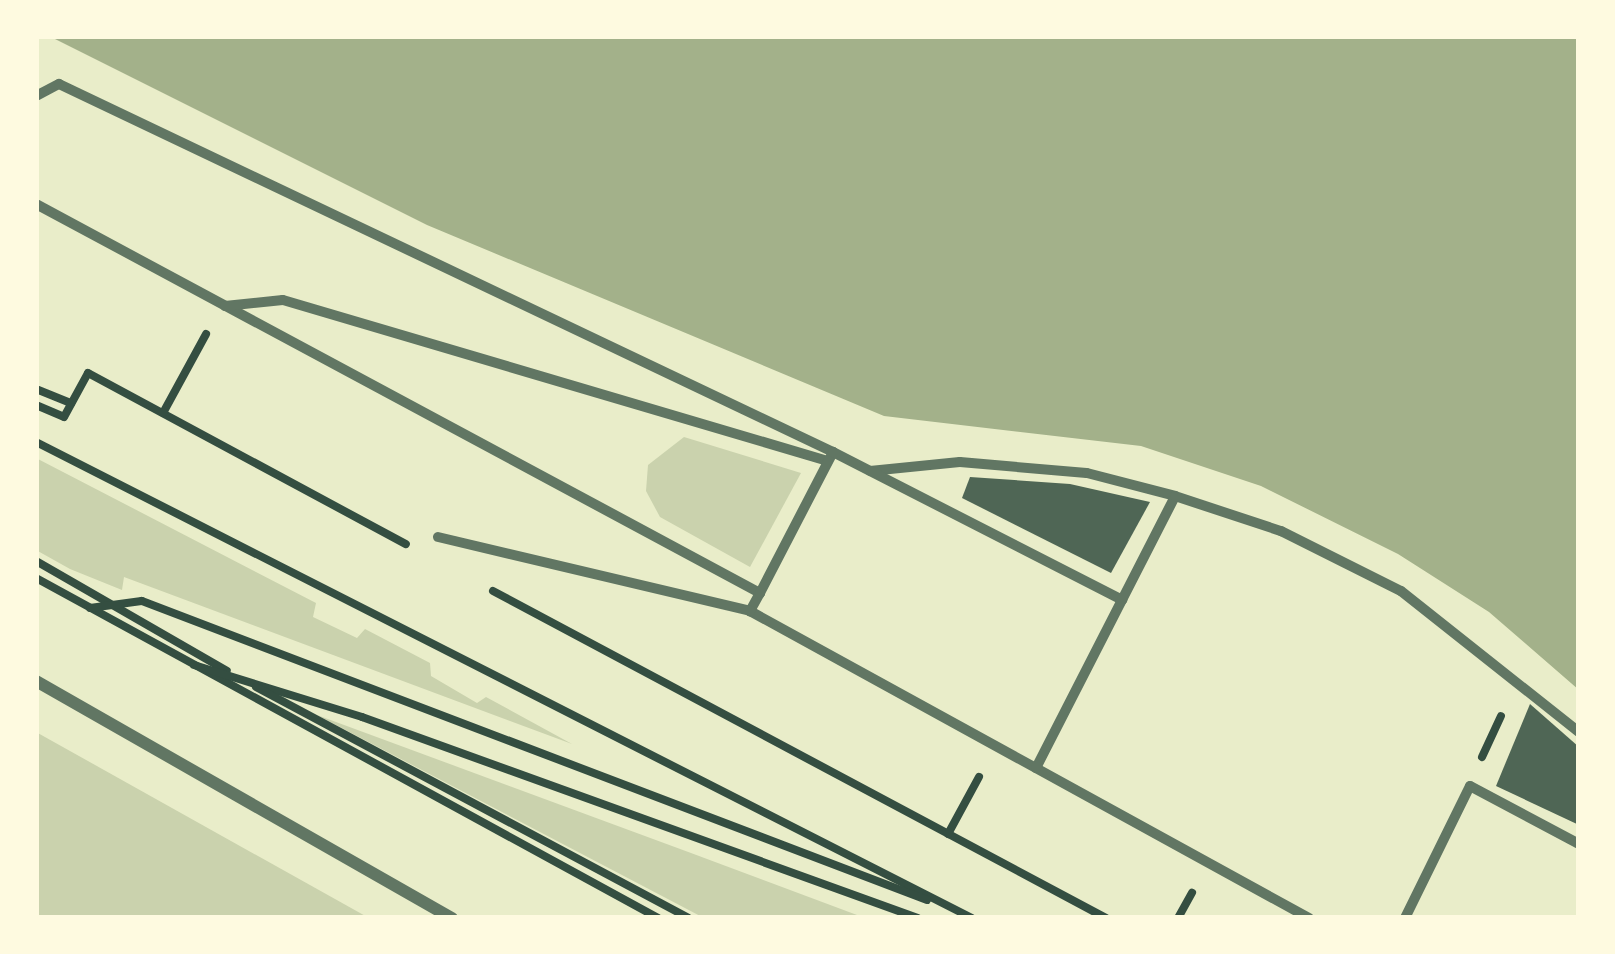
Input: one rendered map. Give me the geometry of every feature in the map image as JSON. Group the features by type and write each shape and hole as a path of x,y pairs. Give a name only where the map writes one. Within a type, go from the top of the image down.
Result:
{"street":[{"path":"36,96 59,84 870,471 1122,600"},
{"path":"36,204 760,593"},
{"path":"222,306 283,300 831,456"},
{"path":"750,611 831,456"},
{"path":"870,471 960,462 1045,469 1175,496 1281,531 1401,591 1518,677 1579,733"},
{"path":"1036,768 1175,496"},
{"path":"437,537 750,611 1309,918"},
{"path":"36,680 452,918"},
{"path":"1405,918 1469,786 1579,844"}],"path":[{"path":"163,413 222,306"},
{"path":"36,406 64,417 88,373 428,556"},
{"path":"36,389 71,404"},
{"path":"36,442 971,918"},
{"path":"36,561 238,677 688,918"},
{"path":"36,578 658,918"},
{"path":"483,586 1106,918"},
{"path":"90,608 142,601 668,796 971,918"},
{"path":"194,665 917,918"},
{"path":"1469,786 1518,677"},
{"path":"948,834 996,746"}],"shaded area":[{"path":"49,36 1579,36 1579,690 1489,612 1398,554 1261,486 1141,446 884,416 427,225"},
{"path":"684,437 801,473 750,567 660,517 646,491 648,465"},
{"path":"36,458 316,603 313,617 357,638 365,629 430,663 431,676 477,703 486,697 572,744 124,577 122,590 70,569 36,550"},
{"path":"317,715 691,853 865,918 704,918"},
{"path":"36,732 369,918 36,918"}],"building":[{"path":"970,477 1070,484 1150,502 1111,573 962,498"},
{"path":"1530,704 1579,747 1579,825 1496,786"}]}
